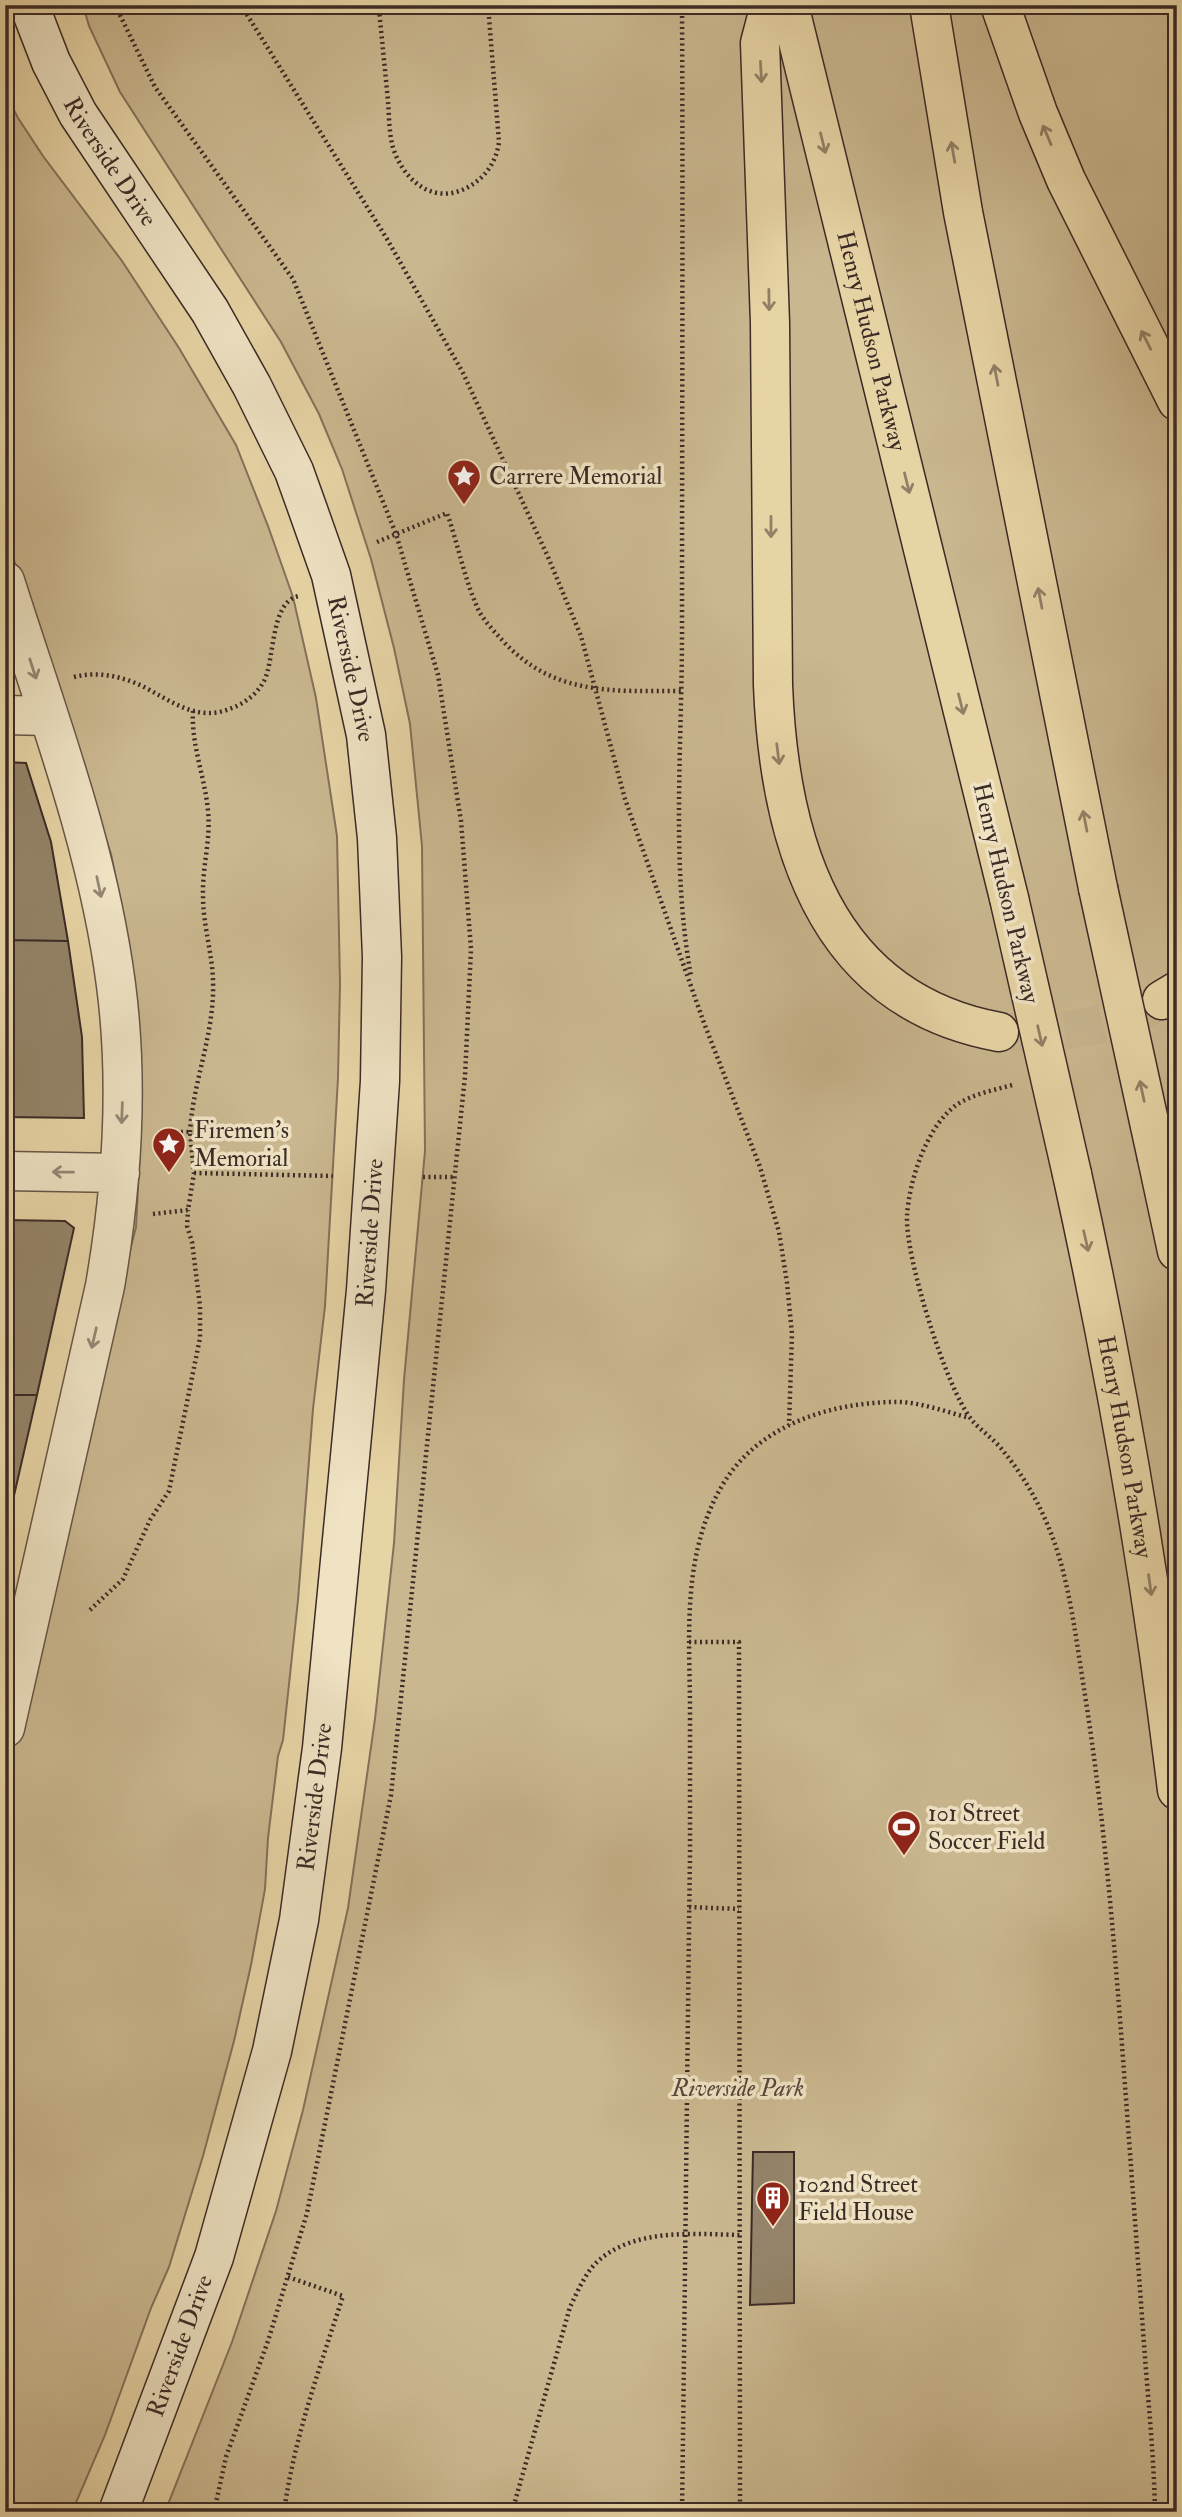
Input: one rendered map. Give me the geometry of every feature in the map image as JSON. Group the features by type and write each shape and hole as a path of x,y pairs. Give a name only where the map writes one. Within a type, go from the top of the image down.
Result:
{"highway":[{"path":"770,5 760,43 770,323 773,698 784,798 803,864 818,898 856,956 883,981 911,1000 975,1027 999,1031"},
{"name":"Henry Hudson Parkway","path":"789,5 1009,898 1096,1284 1142,1533 1177,1790"},
{"path":"929,5 963,212 1098,888 1177,1251"},
{"path":"1000,5 1038,113 1066,180 1177,401"}],"main road":[{"name":"Riverside Drive","path":"29,5 51,62 78,114 210,311 257,396 294,471 331,576 366,734 377,838 382,957 380,1081 371,1232 322,1748 299,1920 272,2051 214,2257 118,2512"},
{"path":"5,581 90,850 117,985 123,1086 120,1173 105,1286 17,1626 5,1728"},
{"path":"5,715 48,716"},
{"path":"5,1171 120,1173"}],"path":[{"path":"241,5 387,239 463,373 548,557 581,636 625,799 704,1023 760,1167 779,1232 792,1334 789,1425"},
{"path":"355,5 356,10 379,7 392,144 405,174 426,191 450,195 469,187 484,176 496,158 499,142 488,5"},
{"path":"682,5 680,876 683,934 694,989"},
{"path":"377,542 447,513 479,610 492,629 529,666 568,684 631,691 682,691"},
{"path":"69,678 109,675 142,686 175,706 193,711 224,711 257,692 269,670 283,608 293,597"},
{"path":"90,1610 123,1579 150,1520 169,1491 200,1338 199,1294 192,1242 187,1226 194,1173 190,1132 191,1111 211,1026 213,983 202,894 208,814 194,741 193,711"},
{"path":"1013,1085 979,1094 958,1104 944,1116 922,1152 913,1184 907,1217 909,1243 932,1331 954,1386 971,1418 1019,1471 1041,1510 1052,1534 1068,1594 1106,1855 1155,2512"},
{"path":"166,1132 190,1132"},
{"path":"194,1173 333,1176"},
{"path":"423,1177 455,1177"},
{"path":"161,1214 188,1210"},
{"path":"682,2512 689,1907 689,1642 690,1596 702,1527 712,1504 737,1464 770,1435 810,1416 896,1402 971,1418"},
{"path":"689,1642 739,1642 740,2512"},
{"path":"689,1907 739,1909"},
{"path":"512,2512 570,2307 585,2277 598,2261 628,2244 686,2233 740,2235"},
{"path":"284,2512 288,2481 303,2420 343,2296 288,2277"}],"green space":[{"name":"Riverside Park","path":"83,5 1177,5 1177,2512 165,2512 232,2342 276,2211 303,2110 348,1908 375,1719 394,1543 404,1380 425,1151 422,846 410,724 394,648 371,559 342,469 319,414 281,342 120,92 89,26"},
{"path":"5,93 43,156 122,261 179,348 236,445 293,597 316,698 337,836 340,984 338,1078 325,1306 313,1409 298,1600 283,1740 278,1756 268,1838 265,1889 234,2041 169,2267 151,2308 105,2435 72,2512 5,2512 5,1771 99,1371 136,1227 140,1150 126,929 111,854 5,533"}],"building":[{"path":"5,762 26,763 51,842 68,941 5,940"},
{"path":"5,940 68,941 82,1037 84,1118 5,1117"},
{"path":"5,1220 65,1221 74,1228 37,1395 5,1395"},
{"path":"5,1395 37,1395 5,1535"},
{"name":"102nd Street Field House","path":"753,2152 794,2152 794,2303 750,2305"}],"tunnel":[{"path":"1008,1032 1084,1028 1122,1018 1157,1003"}],"place":[{"name":"Carrere Memorial","path":"464,506"},
{"name":"Firemen's Memorial","path":"169,1174"},
{"name":"101 Street Soccer Field","path":"904,1857"},
{"name":"102nd Street Field House","path":"773,2228"}]}
